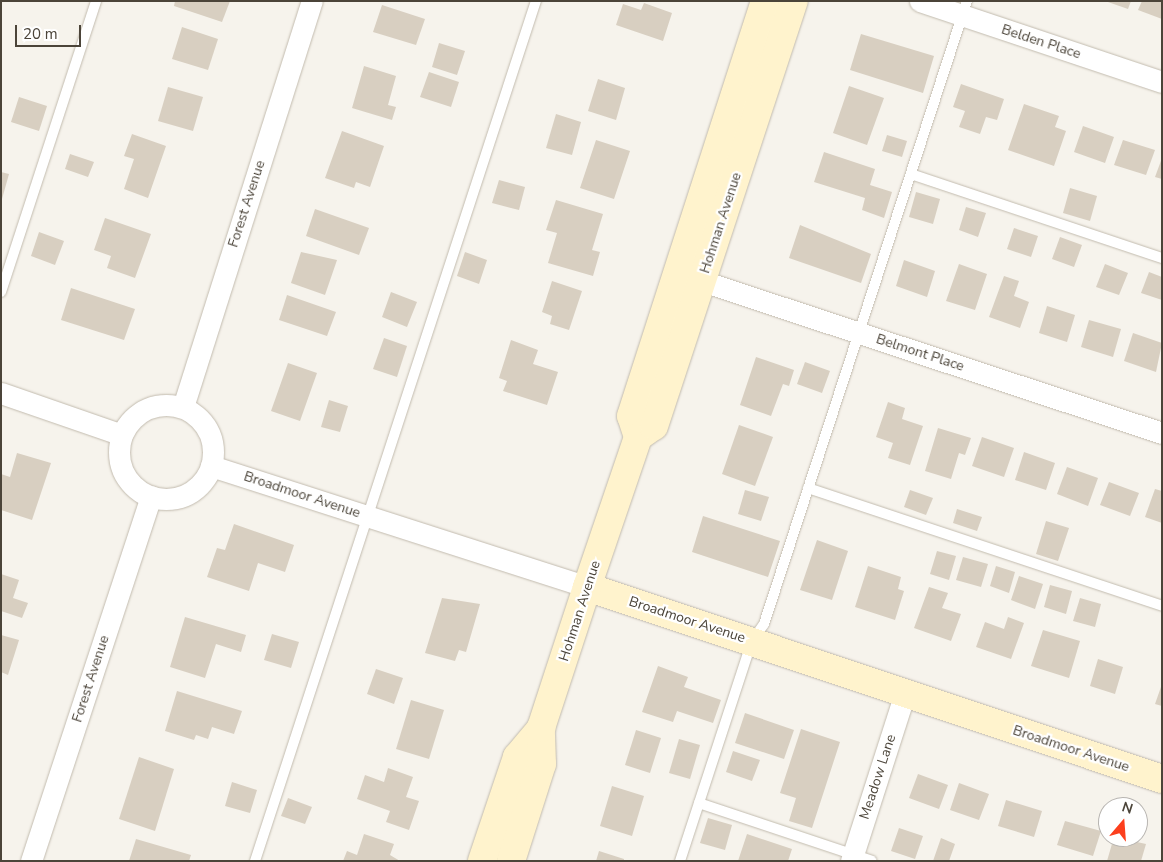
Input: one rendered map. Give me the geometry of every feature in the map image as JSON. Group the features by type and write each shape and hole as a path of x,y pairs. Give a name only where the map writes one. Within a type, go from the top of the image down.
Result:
{"main road":[{"name":"Hohman Avenue","path":"690,277 765,1"},
{"name":"Hohman Avenue","path":"511,861 542,764 541,728 638,438 631,416 690,277 794,1"},
{"name":"Broadmoor Avenue","path":"588,587 1162,779"},
{"name":"Hohman Avenue","path":"482,861 517,757 541,728"}],"street":[{"name":"Forest Avenue","path":"183,407 312,1"},
{"name":"Belden Place","path":"920,1 965,8 1162,82"},
{"name":"Belmont Place","path":"690,277 1162,433"},
{"path":"1,393 122,435"},
{"path":"153,406 183,407 205,425 214,452 211,466 188,494 151,496 138,489 124,472 119,450 122,435 129,422 153,406"},
{"name":"Broadmoor Avenue","path":"211,466 588,587"},
{"name":"Forest Avenue","path":"31,861 151,496"},
{"name":"Meadow Lane","path":"859,859 905,694"}],"lane":[{"path":"1,292 96,1"},
{"path":"255,861 536,1"},
{"path":"680,861 752,641 764,624 965,8"},
{"path":"911,174 1162,258"},
{"path":"808,488 1162,606"},
{"path":"699,802 859,859"}],"building":[{"path":"175,1 230,1 222,22 174,6"},
{"path":"1105,1 1131,1 1128,9"},
{"path":"1142,1 1162,1 1162,19 1138,10"},
{"path":"644,3 672,13 663,41 616,25 623,4 641,10"},
{"path":"382,5 425,19 416,45 373,32"},
{"path":"182,27 218,39 208,70 172,59"},
{"path":"861,34 934,56 923,93 850,70"},
{"path":"439,43 465,51 457,75 432,67"},
{"path":"364,66 396,76 388,105 396,107 392,120 352,108"},
{"path":"429,72 459,82 451,107 420,97"},
{"path":"598,79 625,88 616,120 588,111"},
{"path":"961,84 1004,99 997,120 986,117 980,134 959,127 965,111 953,107"},
{"path":"849,86 884,98 867,145 833,133"},
{"path":"168,87 203,97 193,131 158,121"},
{"path":"19,97 47,106 39,131 11,122"},
{"path":"1024,104 1059,116 1055,127 1066,131 1054,166 1008,150"},
{"path":"556,114 581,122 572,155 546,148"},
{"path":"1083,126 1114,137 1105,163 1074,152"},
{"path":"342,131 384,146 370,187 356,182 354,188 325,178"},
{"path":"132,134 166,146 148,198 124,189 134,159 124,156"},
{"path":"887,135 907,141 902,157 882,151"},
{"path":"596,140 630,151 614,199 580,188"},
{"path":"1123,140 1155,150 1146,175 1114,165"},
{"path":"824,152 875,169 870,185 892,192 884,218 862,210 865,198 814,182"},
{"path":"70,154 94,162 88,177 65,169"},
{"path":"1162,158 1162,179 1155,177"},
{"path":"1,172 9,174 2,199 1,199"},
{"path":"499,180 525,187 519,210 492,203"},
{"path":"1070,188 1097,196 1090,221 1063,213"},
{"path":"916,192 940,199 933,224 909,217"},
{"path":"556,200 603,214 592,250 600,252 593,276 548,263 557,233 546,230"},
{"path":"966,207 986,213 978,237 959,230"},
{"path":"315,209 369,228 359,255 306,236"},
{"path":"105,218 151,234 135,278 107,268 111,256 94,250"},
{"path":"800,225 871,254 861,283 789,258"},
{"path":"1014,228 1038,236 1031,257 1007,249"},
{"path":"39,232 64,241 55,265 31,256"},
{"path":"1060,237 1082,245 1074,267 1052,259"},
{"path":"301,252 337,260 325,295 291,283"},
{"path":"465,252 487,260 479,284 457,276"},
{"path":"904,260 935,271 927,297 896,286"},
{"path":"959,264 987,274 975,310 946,301"},
{"path":"1105,264 1128,273 1119,295 1096,287"},
{"path":"1149,272 1162,277 1162,300 1141,293"},
{"path":"1004,276 1019,281 1014,296 1029,302 1020,328 989,317"},
{"path":"552,281 582,291 569,330 550,324 552,316 542,312"},
{"path":"71,288 135,309 124,340 61,320"},
{"path":"391,292 417,302 407,327 382,317"},
{"path":"287,295 336,312 327,336 279,320"},
{"path":"1047,306 1075,315 1067,342 1039,333"},
{"path":"1089,320 1121,329 1113,357 1081,347"},
{"path":"1133,333 1162,343 1156,372 1124,361"},
{"path":"384,338 407,346 397,377 373,369"},
{"path":"511,340 538,350 533,364 558,372 547,405 503,391 507,381 499,378"},
{"path":"756,357 794,370 789,386 783,384 771,416 740,405"},
{"path":"805,362 830,371 822,393 797,384"},
{"path":"288,363 317,373 300,421 271,411"},
{"path":"329,400 348,406 340,432 321,427"},
{"path":"888,402 905,408 902,419 923,426 910,465 888,458 893,443 876,437"},
{"path":"739,425 773,437 755,486 722,474"},
{"path":"938,428 971,438 965,455 959,453 951,479 925,471"},
{"path":"982,437 1014,448 1004,477 972,466"},
{"path":"1024,452 1055,463 1046,490 1015,480"},
{"path":"17,453 51,463 32,520 1,510 1,474 10,477"},
{"path":"1067,467 1098,478 1088,506 1057,494"},
{"path":"1109,482 1139,493 1130,516 1100,505"},
{"path":"1155,489 1162,491 1162,523 1145,517"},
{"path":"745,490 769,497 761,521 738,514"},
{"path":"910,490 933,498 926,515 904,507"},
{"path":"957,509 982,517 977,531 953,523"},
{"path":"703,516 780,541 768,577 692,552"},
{"path":"1046,521 1069,528 1058,561 1036,554"},
{"path":"234,524 294,545 285,572 258,563 249,591 207,577 217,548 225,550"},
{"path":"817,540 848,551 832,600 800,590"},
{"path":"937,551 956,556 949,580 930,574"},
{"path":"963,557 988,564 981,587 956,580"},
{"path":"868,566 901,577 898,589 904,591 895,620 855,607"},
{"path":"996,566 1015,572 1009,593 990,586"},
{"path":"1,574 19,580 13,598 28,603 22,618 1,611"},
{"path":"1019,576 1043,584 1035,609 1011,600"},
{"path":"1050,585 1072,591 1066,614 1044,607"},
{"path":"929,587 948,593 942,608 961,614 951,641 914,628"},
{"path":"442,598 480,604 466,652 459,650 455,661 425,653"},
{"path":"1080,598 1101,604 1095,627 1073,621"},
{"path":"185,617 246,635 241,652 216,644 205,678 170,667"},
{"path":"1008,617 1024,623 1011,659 976,647 985,622 1004,629"},
{"path":"1043,630 1080,641 1069,678 1031,666"},
{"path":"272,634 299,642 291,668 264,660"},
{"path":"1,635 19,640 8,675 1,672"},
{"path":"1098,659 1123,667 1115,694 1090,686"},
{"path":"658,666 688,677 684,687 721,700 713,723 677,711 673,722 642,712"},
{"path":"376,669 403,678 394,704 367,694"},
{"path":"1162,684 1162,706 1155,704"},
{"path":"177,691 242,711 234,734 212,727 208,739 196,735 194,740 165,731"},
{"path":"411,700 444,710 429,759 396,749"},
{"path":"745,713 794,730 784,759 735,743"},
{"path":"801,729 840,742 812,828 789,821 796,798 780,793"},
{"path":"636,730 661,738 650,773 625,765"},
{"path":"679,739 700,745 690,779 669,773"},
{"path":"733,751 760,760 752,781 726,772"},
{"path":"139,757 174,769 155,831 119,819"},
{"path":"388,768 413,777 406,797 419,801 409,830 386,822 390,811 357,799 365,775 384,782"},
{"path":"918,774 948,785 939,809 909,798"},
{"path":"232,782 257,790 250,813 225,806"},
{"path":"959,783 989,794 979,820 950,810"},
{"path":"612,786 644,796 632,836 600,826"},
{"path":"288,798 312,807 305,824 281,816"},
{"path":"1006,800 1042,811 1034,837 998,826"},
{"path":"708,818 732,825 725,850 700,843"},
{"path":"1065,821 1098,830 1098,840 1093,856 1057,845"},
{"path":"899,828 923,836 915,859 891,851"},
{"path":"364,834 394,844 390,855 400,861 343,861 347,851 357,855"},
{"path":"747,834 792,849 788,861 738,861"},
{"path":"941,838 955,844 949,861 933,861"},
{"path":"136,839 191,855 189,861 129,861"},
{"path":"1111,847 1145,847 1141,861 1107,861"},
{"path":"599,851 624,859 624,861 596,861"}]}
